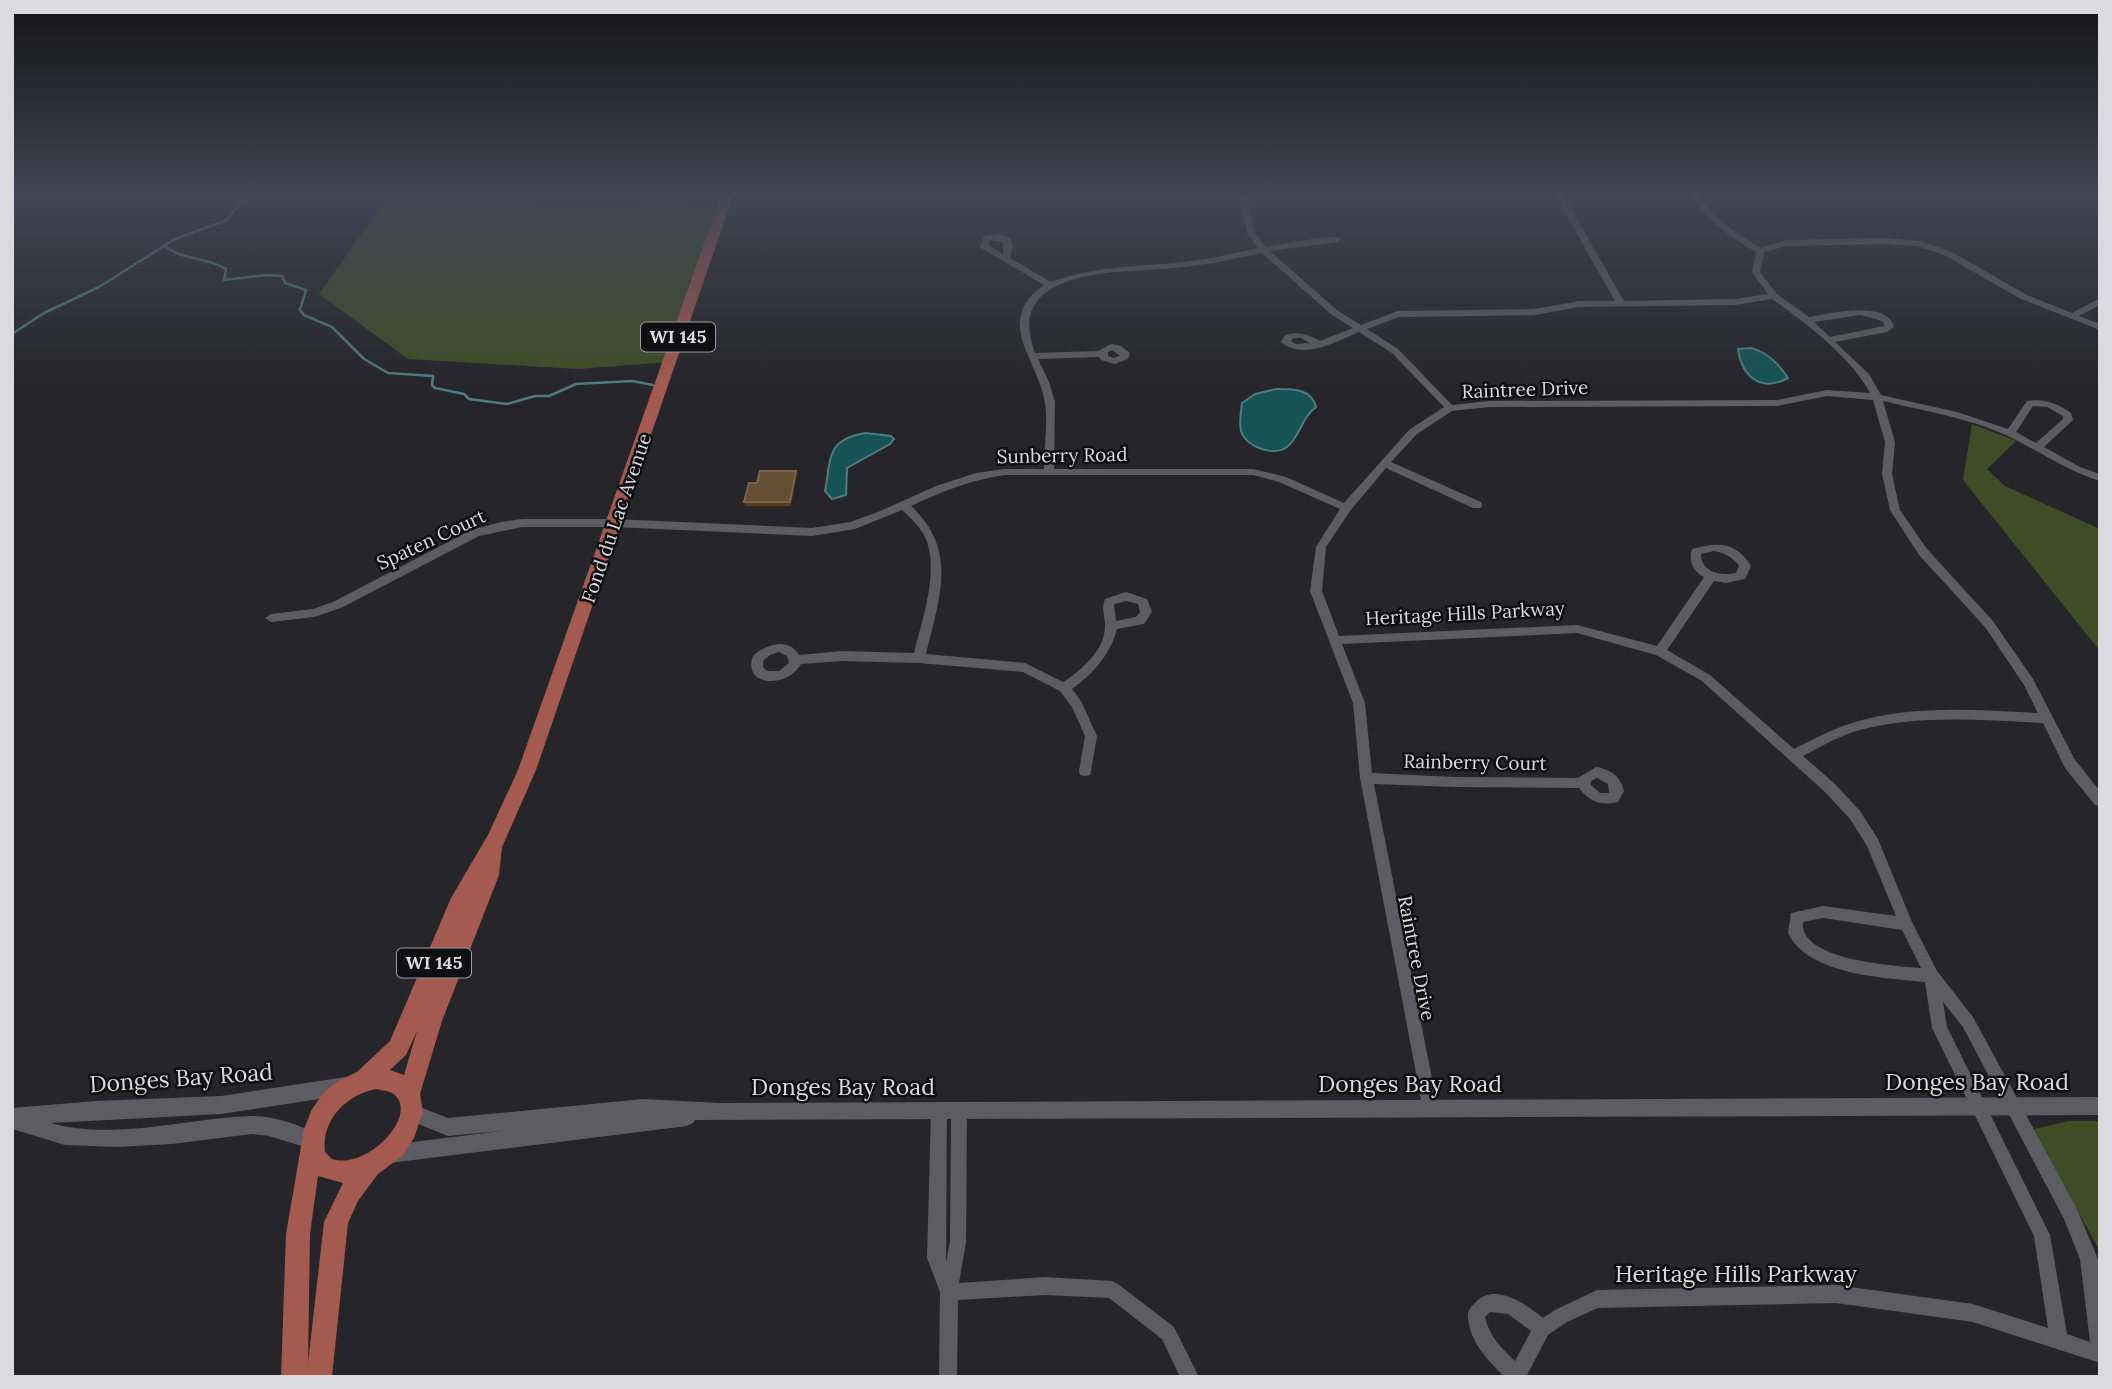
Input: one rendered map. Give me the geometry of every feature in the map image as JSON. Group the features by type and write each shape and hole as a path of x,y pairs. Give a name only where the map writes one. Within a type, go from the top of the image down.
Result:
{"main road":[{"name":"Fond du Lac Avenue","path":"359,1082 398,1048 458,904 496,840 551,707 706,258"},
{"name":"Fond du Lac Avenue","path":"410,1103 431,1021 489,875 496,840"},
{"path":"359,1082 376,1078 396,1082 410,1103"},
{"name":"WI 145","path":"294,1377 303,1179 318,1119 324,1108 359,1082"},
{"name":"WI 145","path":"318,1377 336,1222 349,1193 404,1135 410,1103"},
{"path":"312,1145 321,1165 328,1170 347,1173 379,1160"}],"street":[{"path":"1049,472 1050,401 1026,339 1024,322 1027,309 1037,296 1050,285 1086,272 1189,264 1219,258"},
{"path":"1273,258 1328,307 1395,351 1450,408"},
{"path":"1595,258 1621,303"},
{"path":"1759,258 1756,272 1774,296 1807,320 1866,376 1877,397 1890,442 1887,474 1895,510 1923,552 1989,624 2029,682 2070,764 2100,801"},
{"path":"1955,258 2024,297 2100,327"},
{"path":"1006,259 1050,285"},
{"path":"1319,345 1398,314 1535,312 1579,304 1735,302 1774,296"},
{"path":"2072,316 2100,301"},
{"path":"1807,320 1861,312 1873,313 1888,322 1889,327 1884,330 1829,340"},
{"path":"1033,356 1102,354"},
{"name":"Raintree Drive","path":"1430,1109 1366,778 1359,703 1316,591 1321,547 1346,508 1413,432 1450,408 1489,404 1777,403 1827,393 1877,397 1954,414 2010,433 2100,478"},
{"path":"2010,433 2030,403 2049,403 2060,408 2068,415 2068,420 2039,446"},
{"path":"1384,463 1477,505"},
{"name":"Sunberry Road","path":"614,523 812,532 851,526 940,488 976,476 1004,472 1253,472 1282,479 1346,508"},
{"path":"903,505 921,522 933,541 936,565 919,658"},
{"name":"Spaten Court","path":"271,618 314,613 337,605 488,529 522,523 614,523"},
{"path":"1660,651 1711,576"},
{"path":"1064,688 1096,661 1108,640 1112,626"},
{"name":"Heritage Hills Parkway","path":"1337,640 1577,629 1660,651 1706,678 1830,788 1855,815 1873,843 1906,924 1932,976 1968,1022 2070,1213 2089,1259 2100,1352 1973,1312 1836,1294 1598,1299 1561,1316 1542,1329"},
{"path":"795,660 842,656 919,658 1025,668 1064,688 1077,704 1090,736 1085,771"},
{"path":"1793,755 1854,726 1896,716 1940,714 2045,718"},
{"name":"Rainberry Court","path":"1366,778 1584,783"},
{"path":"1906,924 1823,912 1797,917 1795,933 1807,949 1829,958 1857,966 1932,976"},
{"name":"Heritage Hills Parkway","path":"1932,976 1940,1028 2042,1235 2059,1340"},
{"name":"Donges Bay Road","path":"12,1119 96,1110 221,1105 359,1082"},
{"name":"Donges Bay Road","path":"410,1103 448,1126 643,1108 720,1112 2100,1106"},
{"path":"939,1111 936,1258 949,1292"},
{"path":"948,1377 949,1292 958,1242 959,1111"},
{"name":"Donges Bay Road","path":"379,1160 720,1112"},
{"name":"Donges Bay Road","path":"12,1119 65,1136 117,1138 252,1125 269,1126 312,1145"},
{"path":"949,1292 1045,1286 1112,1290 1168,1334 1190,1377"},
{"path":"1502,1301 1542,1329 1517,1376 1490,1351 1478,1334 1476,1314 1486,1303 1502,1301"}],"green space":[{"path":"345,258 706,258 669,362 578,369 408,359 319,294"},
{"path":"1972,424 2016,441 1987,469 2005,486 2100,529 2100,651 1963,480"},
{"path":"2069,1121 2100,1121 2100,1252 2034,1129"}],"water":[{"path":"1751,348 1772,359 1788,378 1769,384 1754,379 1744,367 1738,349"},
{"path":"1276,389 1306,393 1316,407 1287,447 1268,451 1254,446 1244,437 1240,428 1241,409 1242,403 1255,394"},
{"path":"866,433 891,436 894,439 890,444 847,468 846,495 832,499 825,491 833,452 844,440"}],"building":[{"path":"760,471 796,471 790,502 744,502 749,483 757,483"}],"waterway":[{"path":"12,334 44,313 99,287 145,258"},
{"path":"194,258 226,269 224,280 282,276 285,283 306,290 300,310 304,315 332,327 364,359 388,373 433,376 432,385 435,388 464,394 469,399 507,404 535,396 549,396 576,384 632,381 653,385"}]}
